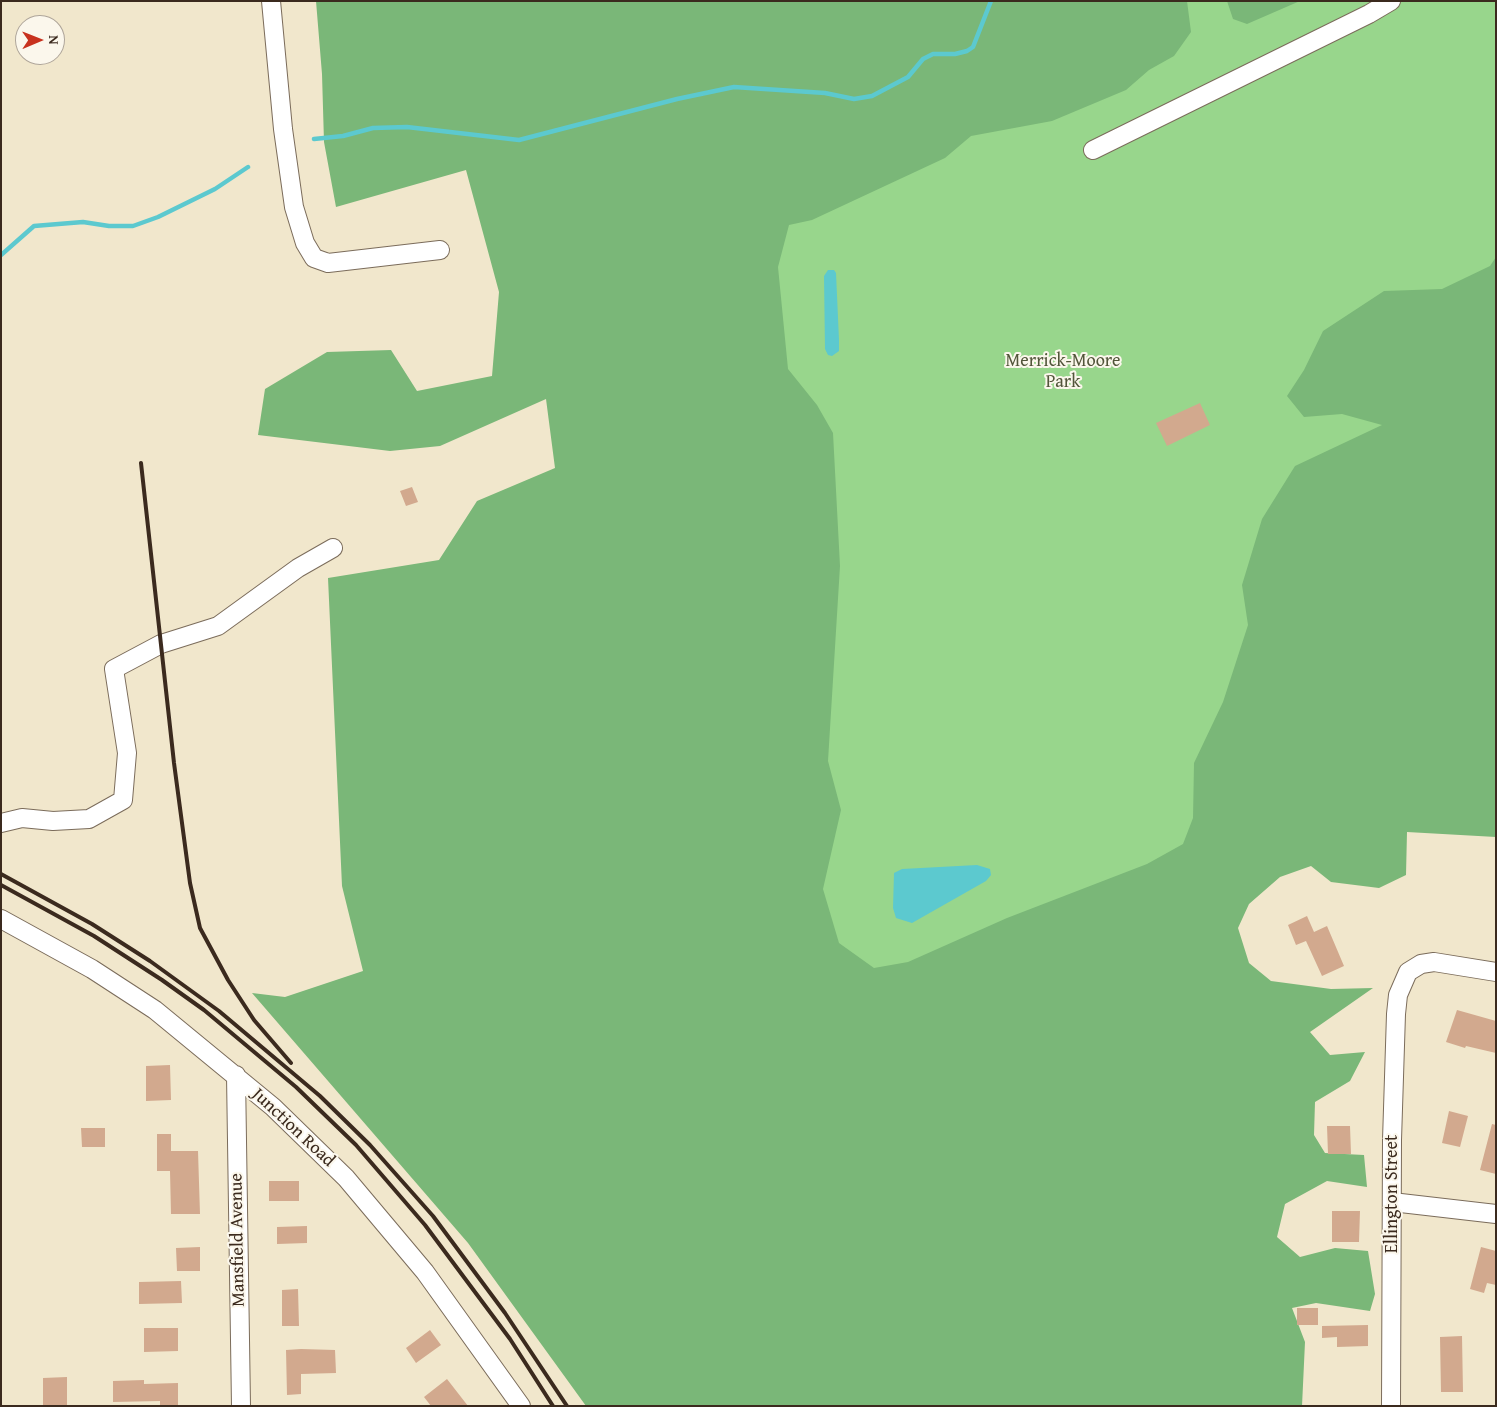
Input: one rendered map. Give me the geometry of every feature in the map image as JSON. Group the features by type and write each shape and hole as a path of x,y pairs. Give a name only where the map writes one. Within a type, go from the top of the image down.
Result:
{"street":[{"path":"271,1 283,129 294,207 305,243 314,258 328,263 440,250"},
{"path":"1093,150 1370,14 1391,1"},
{"path":"1,823 22,818 68,821 89,819 123,800 127,753 114,669 161,644 218,626 298,568 332,548"},
{"name":"Junction Road","path":"1,919 62,951 147,1005 236,1075 273,1107 346,1178 425,1272 521,1406"},
{"name":"Ellington Street","path":"1392,1406 1392,1202 1396,1014 1402,983 1408,972 1420,964 1434,962 1496,972"},
{"name":"Mansfield Avenue","path":"236,1075 241,1406"},
{"path":"1392,1202 1496,1214"}],"green space":[{"path":"316,1 1187,1 1191,32 1174,56 1149,70 1126,90 1052,121 971,136 945,158 812,220 789,225 778,267 788,369 817,405 833,433 840,566 828,761 841,810 823,889 839,943 874,968 908,962 1007,918 1147,864 1183,844 1193,818 1194,763 1223,702 1248,625 1242,585 1262,519 1295,466 1382,425 1342,414 1304,417 1287,396 1304,370 1323,331 1384,291 1442,289 1490,266 1496,257 1496,837 1407,832 1406,875 1379,888 1331,882 1311,866 1280,877 1249,904 1238,928 1249,963 1271,981 1331,989 1373,988 1310,1032 1330,1055 1365,1052 1350,1081 1315,1102 1314,1135 1325,1153 1364,1155 1367,1187 1327,1181 1285,1204 1277,1237 1300,1257 1335,1248 1368,1251 1375,1294 1370,1311 1316,1303 1292,1308 1305,1342 1302,1406 586,1406 468,1243 252,993 285,997 363,971 342,886 328,578 439,560 477,501 555,468 546,399 440,446 390,451 258,435 265,389 327,352 391,350 417,391 492,376 499,292 466,170 336,207 324,142 322,74"},
{"name":"Merrick-Moore Park","path":"1045,1 1496,1 1496,262 1230,852 732,1049 747,195"},
{"path":"1227,1 1300,1 1247,24 1233,19"}],"water":[{"path":"828,270 834,270 836,273 839,351 832,356 828,355 825,349 824,276"},
{"path":"977,865 990,869 991,875 986,881 912,923 896,918 893,908 894,873 902,869"}],"building":[{"path":"1200,403 1210,425 1167,446 1156,423"},
{"path":"412,487 418,502 406,506 400,491"},
{"path":"1307,916 1314,932 1327,926 1344,966 1322,976 1306,941 1296,945 1288,925"},
{"path":"1457,1010 1496,1021 1496,1053 1466,1046 1465,1048 1446,1042"},
{"path":"170,1065 171,1100 146,1101 146,1066"},
{"path":"1449,1111 1468,1116 1460,1147 1442,1143"},
{"path":"1492,1124 1496,1125 1496,1174 1480,1170"},
{"path":"1327,1126 1350,1126 1351,1154 1328,1154"},
{"path":"81,1128 105,1128 105,1147 82,1147"},
{"path":"157,1134 171,1134 171,1151 198,1151 200,1214 171,1214 170,1171 157,1171"},
{"path":"269,1181 299,1181 299,1201 269,1201"},
{"path":"1332,1211 1360,1211 1359,1242 1332,1242"},
{"path":"307,1226 307,1243 277,1244 277,1227"},
{"path":"200,1247 200,1271 177,1271 176,1248"},
{"path":"1481,1247 1496,1251 1496,1285 1487,1283 1484,1293 1470,1289"},
{"path":"181,1281 182,1303 139,1304 139,1282"},
{"path":"298,1289 299,1326 282,1326 282,1290"},
{"path":"1297,1308 1318,1308 1318,1325 1297,1325"},
{"path":"1368,1325 1368,1346 1337,1347 1337,1337 1322,1338 1322,1326"},
{"path":"144,1328 178,1328 178,1351 144,1352"},
{"path":"430,1330 441,1345 416,1363 406,1348"},
{"path":"1462,1336 1463,1392 1441,1392 1440,1337"},
{"path":"286,1350 335,1350 336,1373 301,1374 301,1394 287,1395"},
{"path":"67,1377 67,1406 43,1406 43,1378"},
{"path":"447,1379 468,1406 431,1406 424,1397"},
{"path":"144,1380 144,1384 178,1383 178,1406 160,1406 160,1401 113,1402 113,1381"}],"waterway":[{"path":"314,139 343,136 373,128 407,127 519,140 677,99 734,87 825,93 854,99 872,96 908,77 923,59 933,54 955,54 967,51 973,47 991,1"},
{"path":"1,255 34,226 83,222 109,226 133,226 158,217 215,189 248,167"}],"railway":[{"path":"141,463 174,763 190,883 200,928 228,980 254,1020 291,1063"},
{"path":"1,874 92,924 150,961 219,1011 320,1096 370,1145 433,1216 505,1313 567,1406"},
{"path":"1,885 94,936 162,980 204,1010 296,1087 356,1145 425,1225 510,1339 553,1406"}]}
